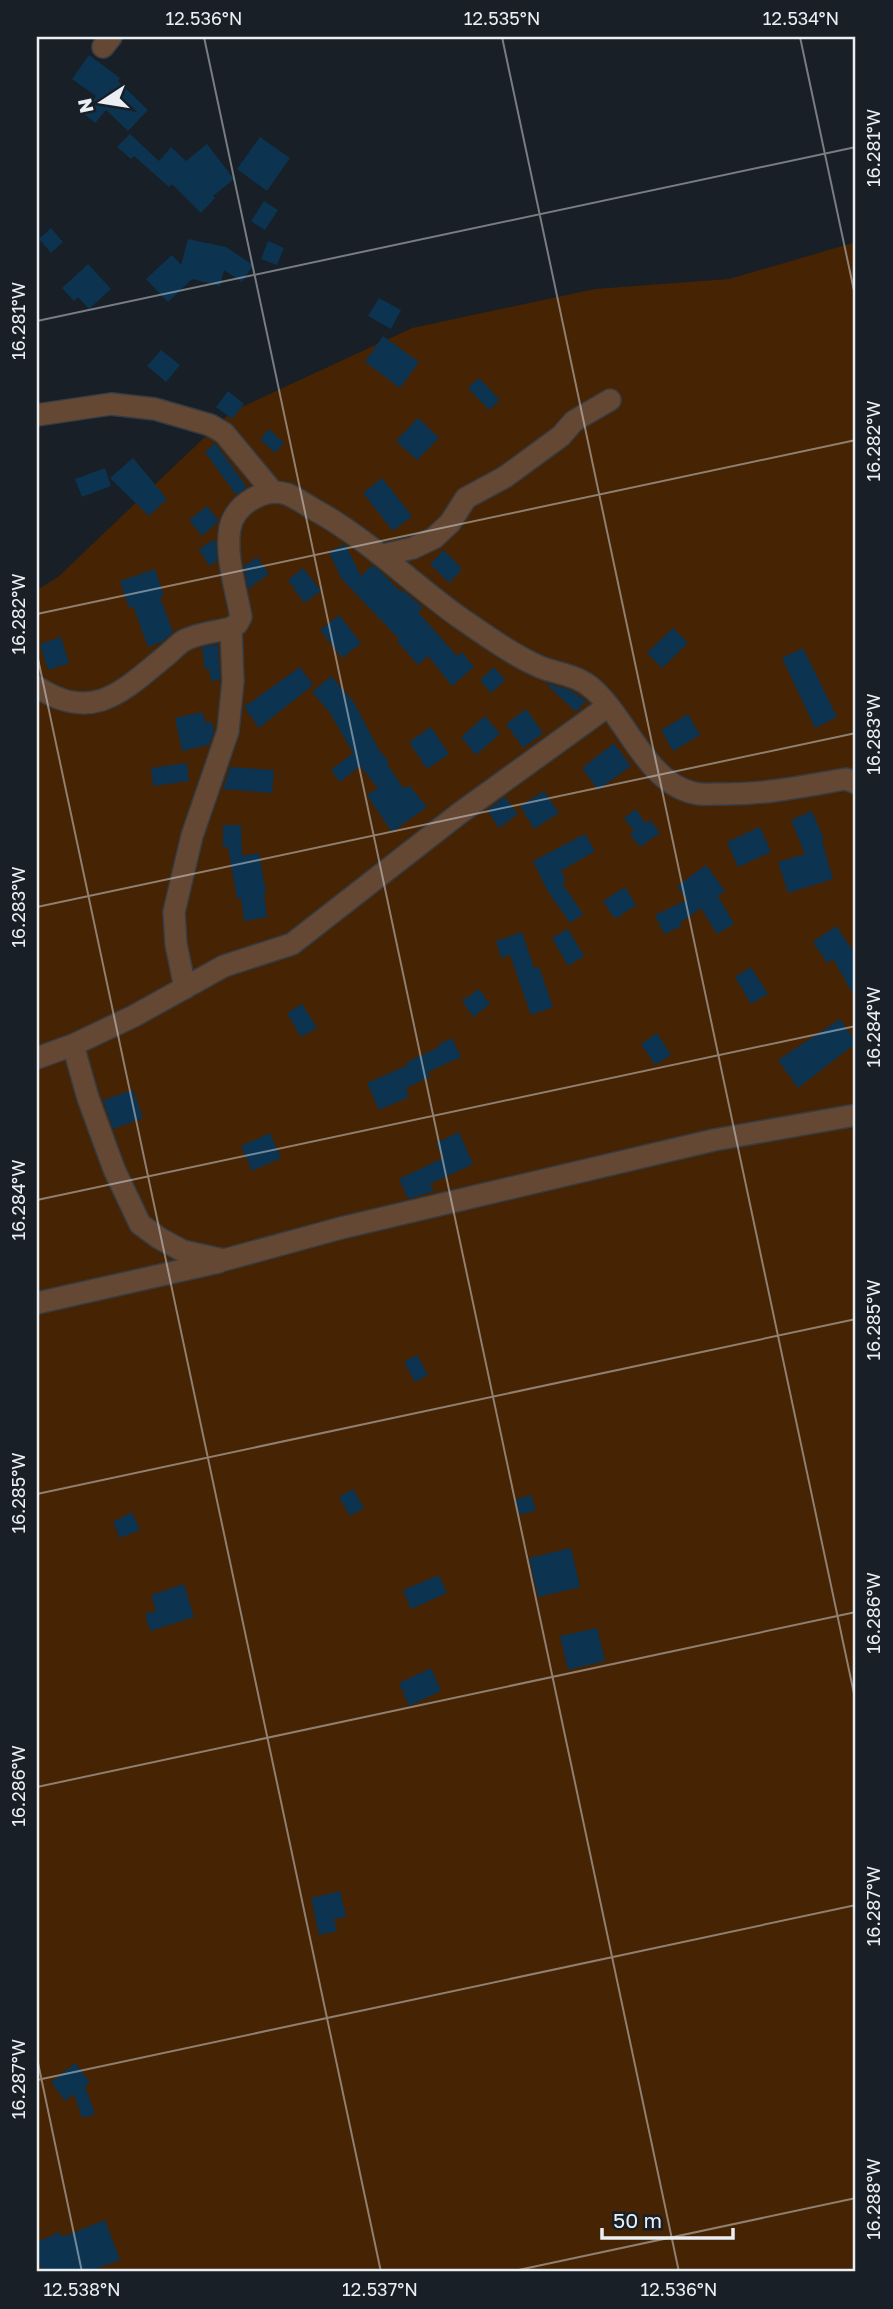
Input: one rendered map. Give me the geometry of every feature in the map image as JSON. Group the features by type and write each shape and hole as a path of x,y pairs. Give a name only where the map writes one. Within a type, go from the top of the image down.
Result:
{"street":[{"path":"383,555 413,548 434,538 450,523 466,498 505,477 561,436 574,421 610,400"},
{"path":"37,415 111,404 155,409 210,425 224,433 273,492"},
{"path":"37,687 69,701 86,704 106,700 131,686 183,641 237,624 241,617 229,553 230,527 239,508 258,496 273,492 288,495 337,522 383,555 418,587 505,649 542,668 575,677 593,688 663,779 694,793 775,793 846,779 856,783"},
{"path":"185,988 176,944 174,912 192,836 228,731 233,681 231,628"},
{"path":"37,1058 73,1045 169,999 224,966 292,944 460,813 608,706"},
{"path":"73,1045 88,1098 110,1157 140,1224 183,1251 224,1260"},
{"path":"37,1304 224,1260 333,1230 714,1140 856,1115"}],"shaded area":[{"path":"856,242 856,2272 37,2272 37,590 58,577 231,412 412,328 595,289 729,279"}],"building":[{"path":"89,55 120,78 118,81 148,110 128,131 106,110 95,123 83,113 96,96 72,79"},
{"path":"130,134 159,161 171,147 186,161 207,144 234,179 213,196 215,198 201,213 172,184 169,187 134,156 131,159 117,147"},
{"path":"260,137 290,158 267,191 237,169"},
{"path":"264,201 278,210 265,230 251,221"},
{"path":"51,228 63,242 51,253 39,239"},
{"path":"188,239 226,247 253,265 242,282 224,270 220,286 192,279 168,302 146,279 172,255 181,265"},
{"path":"268,241 284,248 277,265 261,259"},
{"path":"88,264 111,289 89,309 78,297 74,301 62,288"},
{"path":"379,298 401,310 391,329 368,316"},
{"path":"383,336 419,362 400,388 365,362"},
{"path":"161,350 180,365 166,382 147,366"},
{"path":"479,378 500,400 489,410 468,388"},
{"path":"228,391 244,404 232,419 216,407"},
{"path":"418,418 439,438 417,460 396,441"},
{"path":"269,429 284,443 275,453 260,439"},
{"path":"215,443 247,487 236,495 205,452"},
{"path":"133,458 167,499 149,516 110,478"},
{"path":"105,468 111,486 82,497 75,479"},
{"path":"382,478 412,516 393,531 363,493"},
{"path":"207,506 219,521 202,536 189,520"},
{"path":"213,540 216,543 217,561 209,566 199,549"},
{"path":"345,544 361,576 372,565 380,571 401,592 403,590 423,608 418,612 457,656 462,652 474,667 452,686 428,656 418,665 397,641 399,639 341,578 329,552"},
{"path":"444,550 462,569 449,583 430,564"},
{"path":"257,557 269,574 248,589 244,566"},
{"path":"303,568 321,591 304,603 288,580"},
{"path":"155,569 164,596 160,597 173,632 162,642 148,647 133,606 129,608 120,581"},
{"path":"339,615 361,643 342,658 320,630"},
{"path":"673,628 688,643 662,668 647,653"},
{"path":"61,637 69,663 48,670 40,644"},
{"path":"218,644 220,680 211,681 209,669 205,670 202,647"},
{"path":"803,648 837,717 815,728 782,658"},
{"path":"300,667 313,685 259,728 244,707"},
{"path":"494,667 505,680 491,693 480,680"},
{"path":"331,676 353,701 379,750 389,762 387,764 404,789 409,785 427,807 392,832 367,795 378,788 360,766 340,782 331,770 353,753 330,713 312,692"},
{"path":"545,683 570,690 586,701 576,712"},
{"path":"526,709 543,733 523,748 506,724"},
{"path":"202,712 206,723 212,722 214,732 209,745 182,751 175,718"},
{"path":"688,714 700,735 673,751 661,730"},
{"path":"485,716 500,734 476,755 461,737"},
{"path":"431,727 449,754 427,769 409,742"},
{"path":"614,743 631,766 598,790 582,768"},
{"path":"187,763 189,781 153,786 151,768"},
{"path":"230,767 274,770 272,793 223,789"},
{"path":"544,791 559,813 534,829 520,806"},
{"path":"505,797 518,814 499,828 487,810"},
{"path":"636,809 645,823 650,820 660,833 640,847 630,834 634,831 624,818"},
{"path":"812,811 824,840 822,841 833,879 788,893 778,862 805,854 791,820"},
{"path":"223,825 241,825 242,856 259,853 267,917 244,921 241,898 237,899 228,847 223,847"},
{"path":"760,827 771,852 738,867 727,842"},
{"path":"585,834 595,851 561,871 566,881 562,883 583,914 570,923 547,890 533,861"},
{"path":"706,865 725,891 718,896 734,924 717,934 701,908 680,923 682,926 664,934 655,915 687,900 677,886"},
{"path":"625,887 636,905 615,919 603,901"},
{"path":"836,926 856,955 856,999 833,959 827,963 813,942"},
{"path":"568,929 584,956 568,966 552,938"},
{"path":"522,932 534,968 539,967 553,1007 531,1015 510,955 501,958 496,941"},
{"path":"751,967 768,994 751,1004 735,977"},
{"path":"479,989 490,1004 473,1017 462,1001"},
{"path":"302,1004 317,1028 301,1037 287,1013"},
{"path":"840,1019 856,1043 798,1088 778,1060"},
{"path":"657,1033 671,1055 655,1065 641,1044"},
{"path":"452,1038 461,1057 428,1072 430,1077 406,1088 409,1097 379,1110 367,1083 408,1065 407,1062"},
{"path":"133,1090 143,1118 113,1129 103,1100"},
{"path":"459,1132 473,1164 430,1184 434,1191 408,1199 399,1179 443,1158 436,1143"},
{"path":"270,1133 281,1158 252,1171 241,1146"},
{"path":"417,1355 428,1375 415,1382 404,1362"},
{"path":"353,1489 364,1508 350,1516 339,1497"},
{"path":"531,1495 536,1510 520,1515 515,1500"},
{"path":"132,1512 140,1530 120,1538 113,1522"},
{"path":"571,1548 580,1587 538,1597 529,1558"},
{"path":"439,1575 447,1593 411,1609 403,1590"},
{"path":"184,1584 194,1617 150,1631 145,1614 156,1611 151,1595"},
{"path":"597,1628 605,1661 568,1670 560,1636"},
{"path":"431,1668 441,1691 409,1706 399,1683"},
{"path":"340,1891 346,1917 334,1919 337,1931 319,1935 311,1898"},
{"path":"75,2063 90,2082 85,2086 95,2114 82,2118 74,2094 65,2101 51,2082"},
{"path":"105,2220 120,2260 88,2272 43,2272 37,2258 37,2242 60,2232 62,2237"}]}
